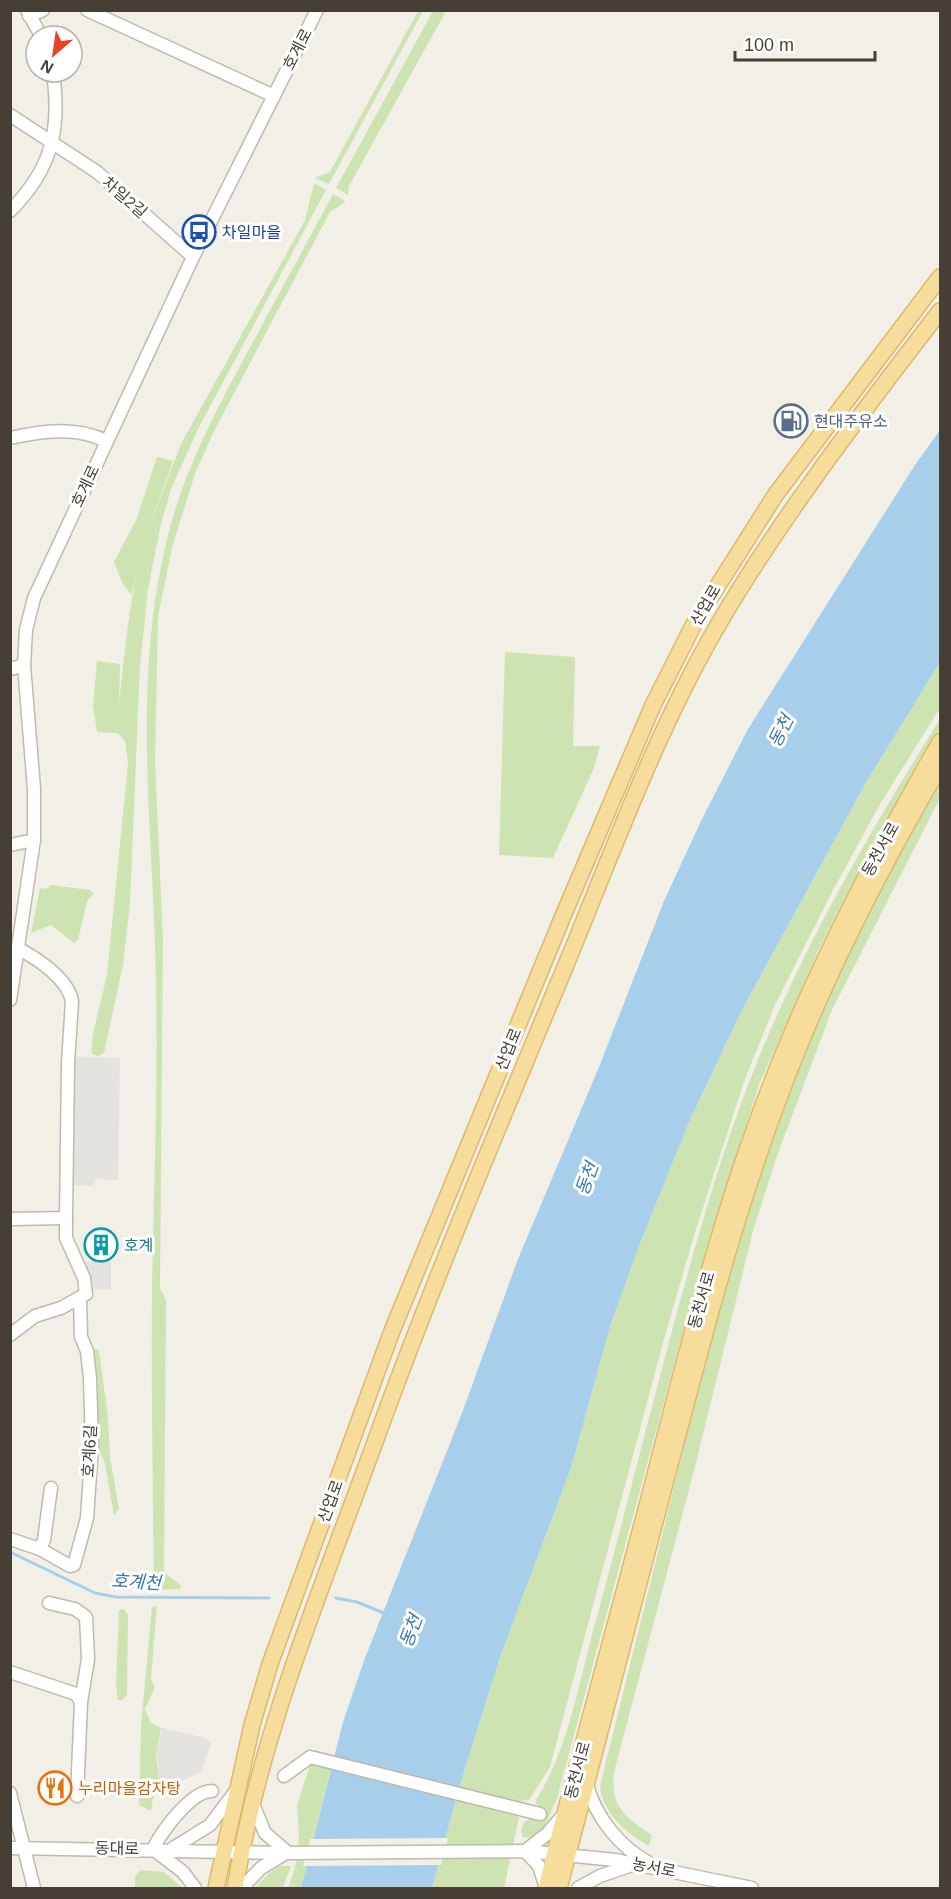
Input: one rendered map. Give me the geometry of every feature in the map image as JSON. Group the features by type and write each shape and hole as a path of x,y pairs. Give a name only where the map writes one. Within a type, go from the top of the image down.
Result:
{"main road":[{"name":"산업로","path":"216,1888 237,1789 270,1664 392,1331 562,916 653,705 696,620 776,494 940,277"},
{"name":"산업로","path":"235,1888 273,1725 291,1669 413,1337 576,939 673,713 716,629 762,555 795,506 940,311"},
{"name":"동천서로","path":"559,1888 566,1811 695,1321 730,1201 769,1089 804,1003 850,903 940,742"},
{"name":"동천서로","path":"546,1888 587,1785 706,1327 745,1194 781,1093 816,1006 866,900 940,766"}],"street":[{"path":"28,13 43,10"},
{"path":"87,10 274,96"},
{"name":"호계로","path":"10,1000 34,840 34,789 24,665 26,630 34,598 193,257 317,10"},
{"path":"10,211 39,178 52,142 57,112 54,84"},
{"name":"차일2길","path":"10,115 111,184 193,257"},
{"path":"10,438 45,432 61,432 91,435 106,441"},
{"path":"10,669 24,665"},
{"path":"10,845 34,840"},
{"name":"호계6길","path":"10,1539 40,1549 70,1566 74,1565 87,1518 91,1400 89,1363 81,1337 80,1299 86,1294 86,1289 66,1238 71,994 40,962 19,948"},
{"path":"10,1219 66,1218"},
{"path":"10,1335 35,1316 80,1299"},
{"path":"40,1549 45,1533 51,1488"},
{"path":"49,1603 75,1609 86,1617 88,1659 81,1702 77,1796"},
{"path":"10,1672 76,1694 81,1702"},
{"path":"284,1776 310,1757 540,1814"},
{"path":"587,1785 597,1811 616,1837 641,1859 655,1867"},
{"path":"171,1849 210,1824 237,1789"},
{"path":"195,1888 177,1866 153,1849 164,1831 207,1792"},
{"path":"11,1797 26,1848 34,1888"},
{"path":"242,1888 261,1868 288,1853 265,1833 253,1804"},
{"path":"546,1888 539,1866 525,1851 547,1834 566,1811"},
{"name":"동대로","path":"10,1848 171,1849 288,1853"},
{"name":"농서로","path":"288,1853 525,1851 637,1864 752,1888"},
{"path":"578,1888 600,1876 637,1864"}],"green space":[{"path":"418,11 423,11 329,184 314,178 330,172"},
{"path":"433,11 446,11 349,186 348,195 336,188"},
{"path":"314,183 326,190 198,429 171,489 161,524 148,589 140,666 130,903 123,965 104,1053 98,1056 92,1054 92,1047 107,974 128,763 125,741 118,733 97,732 93,706 97,661 120,664 119,703 136,578 167,480 182,442 305,220"},
{"path":"333,194 345,201 330,212 214,431 195,474 173,544 158,616 155,762 163,939 160,1288 166,1300 164,1570 169,1577 181,1585 180,1589 154,1590 152,1287 156,1022 147,696 158,582 178,500 207,430"},
{"path":"157,457 173,461 155,511 131,595 122,582 114,562 137,518"},
{"path":"505,652 575,657 573,746 600,746 594,768 553,858 499,855"},
{"path":"940,662 940,708 879,806 832,892 775,1005 745,1079 696,1229 664,1339 550,1767 529,1800 512,1802 509,1812 519,1817 504,1888 432,1888 459,1788 500,1657 571,1468 611,1323 689,1122 742,1010 864,786"},
{"path":"940,719 940,731 844,899 818,951 759,1085 711,1233 680,1342 557,1798 544,1829 533,1838 523,1837 521,1831 524,1822 531,1818 538,1821 543,1819 543,1812 536,1800 556,1761 570,1720 687,1276 738,1112 790,986 836,895"},
{"path":"940,781 940,798 832,1010 777,1156 753,1231 694,1471 614,1772 613,1784 617,1803 627,1816 652,1835 649,1846 617,1822 606,1805 600,1786 708,1350 755,1188 811,1038 869,910"},
{"path":"51,885 90,890 94,894 87,901 78,940 74,943 51,925 31,933 40,888 46,889"},
{"path":"93,1348 99,1351 108,1416 110,1458 119,1509 114,1515 105,1464 98,1447 90,1351"},
{"path":"157,1606 151,1679 155,1687 145,1709 151,1723 161,1728 156,1757 160,1787 154,1791 151,1811 139,1805 141,1725 152,1607"},
{"path":"124,1609 128,1615 127,1694 123,1700 118,1700 116,1685 119,1610"},
{"path":"315,1750 334,1755 301,1888 288,1888 295,1868 299,1838 297,1805"},
{"path":"280,1866 291,1866 283,1888 255,1888 269,1873"},
{"path":"140,1870 164,1872 183,1888 135,1888 135,1877"}],"shaded area":[{"path":"72,1057 120,1058 118,1180 96,1179 94,1186 71,1185"},
{"path":"86,1262 111,1262 111,1290 94,1289"},
{"path":"162,1728 206,1738 211,1745 201,1771 173,1786 161,1787 158,1774 157,1757"}],"water":[{"name":"동천","path":"940,430 940,662 864,786 742,1010 689,1122 611,1323 571,1468 500,1657 459,1788 432,1888 301,1888 343,1722 365,1658 462,1413 518,1259 599,1067 664,901 701,821 748,729 915,465"}],"pier":[{"path":"448,1838 441,1865 303,1866 310,1839"}],"waterway":[{"name":"호계천","path":"10,1552 95,1593 116,1597 269,1598"},
{"path":"336,1598 357,1602 386,1614"}],"place":[{"name":"차일마을","path":"199,232"},
{"name":"현대주유소","path":"791,421"},
{"name":"호계","path":"101,1245"},
{"name":"누리마을감자탕","path":"55,1788"}]}
